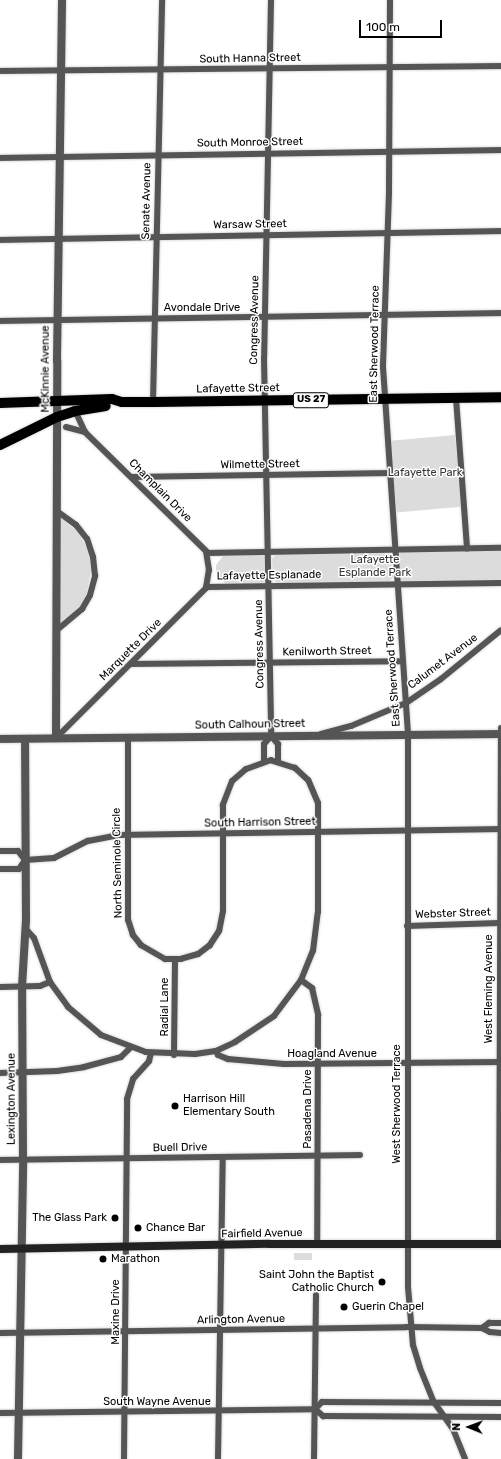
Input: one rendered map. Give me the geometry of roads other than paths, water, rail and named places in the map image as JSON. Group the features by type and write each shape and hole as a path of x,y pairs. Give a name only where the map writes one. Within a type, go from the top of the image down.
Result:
{"highway":[{"name":"Lafayette Street","path":"0,403 112,400 122,402 153,402 501,397"},
{"name":"US 27","path":"0,445 57,417 75,411 122,402"}],"main road":[{"name":"Fairfield Avenue","path":"0,1249 500,1244"}],"street":[{"name":"McKinnie Avenue","path":"56,738 57,320 62,0"},
{"name":"Senate Avenue","path":"153,402 159,70 162,0"},
{"name":"Congress Avenue","path":"271,0 265,401 268,475 272,736"},
{"name":"East Sherwood Terrace","path":"390,0 388,67 390,151 386,234 383,398 408,736"},
{"name":"South Hanna Street","path":"0,72 501,66"},
{"name":"South Monroe Street","path":"0,158 158,154 268,154 501,150"},
{"name":"Warsaw Street","path":"0,240 501,231"},
{"name":"Avondale Drive","path":"0,321 501,313"},
{"path":"456,398 467,549"},
{"name":"Champlain Drive","path":"75,411 85,432 133,477 207,553"},
{"name":"Champlain Drive","path":"66,427 85,432"},
{"name":"Wilmette Street","path":"133,477 388,473"},
{"path":"56,630 82,609 90,595 95,576 93,557 87,539 76,525 57,511"},
{"path":"206,587 209,570 207,553 501,548"},
{"name":"Lafayette Esplanade","path":"206,587 501,583"},
{"name":"Marquette Drive","path":"56,738 206,587"},
{"name":"Calumet Avenue","path":"316,735 351,726 406,703 441,679 501,630"},
{"name":"Kenilworth Street","path":"131,664 402,661"},
{"path":"351,726 352,735"},
{"name":"South Calhoun Street","path":"0,739 128,739 316,735 408,736 500,732"},
{"name":"West Fleming Avenue","path":"500,732 500,1244"},
{"path":"264,761 264,744 272,736 278,744 278,761"},
{"name":"West Sherwood Terrace","path":"408,736 407,1245 411,1328 420,1368 434,1402 453,1429 464,1451 465,1459"},
{"name":"Lexington Avenue","path":"18,1459 20,1249 23,1159 22,986 25,928 25,739"},
{"name":"North Seminole Circle","path":"128,739 129,926 136,939 147,950 161,958 175,960"},
{"path":"25,928 34,938 50,982 68,1007 89,1026 130,1048 151,1053 174,1055 216,1051 245,1037 263,1025 282,1007 302,980 313,951 317,926 318,803 312,785 295,768 278,761 264,761 242,772 229,786 223,805 223,911 219,931 202,952 187,959 175,960"},
{"name":"South Harrison Street","path":"0,869 19,869 25,860 54,858 98,838 128,834 223,834 500,829"},
{"path":"0,851 18,852 25,860"},
{"name":"Webster Street","path":"407,926 499,923"},
{"name":"Radial Lane","path":"174,1055 175,960"},
{"name":"Pasadena Drive","path":"302,980 312,988 316,1000 318,1065 316,1245"},
{"path":"0,987 40,986 50,982"},
{"path":"0,1073 84,1067 121,1057 130,1048"},
{"name":"Hoagland Avenue","path":"216,1051 222,1058 231,1060 318,1065 500,1062"},
{"name":"Maxine Drive","path":"124,1459 126,1158 129,1090 133,1078 149,1061 151,1053"},
{"name":"Buell Drive","path":"0,1160 360,1155"},
{"path":"218,1459 222,1331 223,1157"},
{"path":"314,1459 316,1294"},
{"name":"Arlington Avenue","path":"482,1328 489,1323 501,1323"},
{"name":"Arlington Avenue","path":"0,1333 222,1331 406,1326 411,1328 482,1328 490,1332 501,1332"},
{"name":"South Wayne Avenue","path":"315,1409 322,1402 501,1403"},
{"name":"South Wayne Avenue","path":"0,1413 315,1409 323,1416 501,1417"}],"place":[{"name":"Harrison Hill Elementary South","path":"175,1106"},
{"name":"The Glass Park","path":"115,1218"},
{"name":"Chance Bar","path":"138,1228"},
{"name":"Marathon","path":"103,1259"},
{"name":"Saint John the Baptist Catholic Church","path":"382,1282"},
{"name":"Guerin Chapel","path":"344,1307"}],"park label":[{"name":"Lafayette Park","path":"425,473"},
{"name":"Lafayette Esplande Park","path":"375,567"}]}
